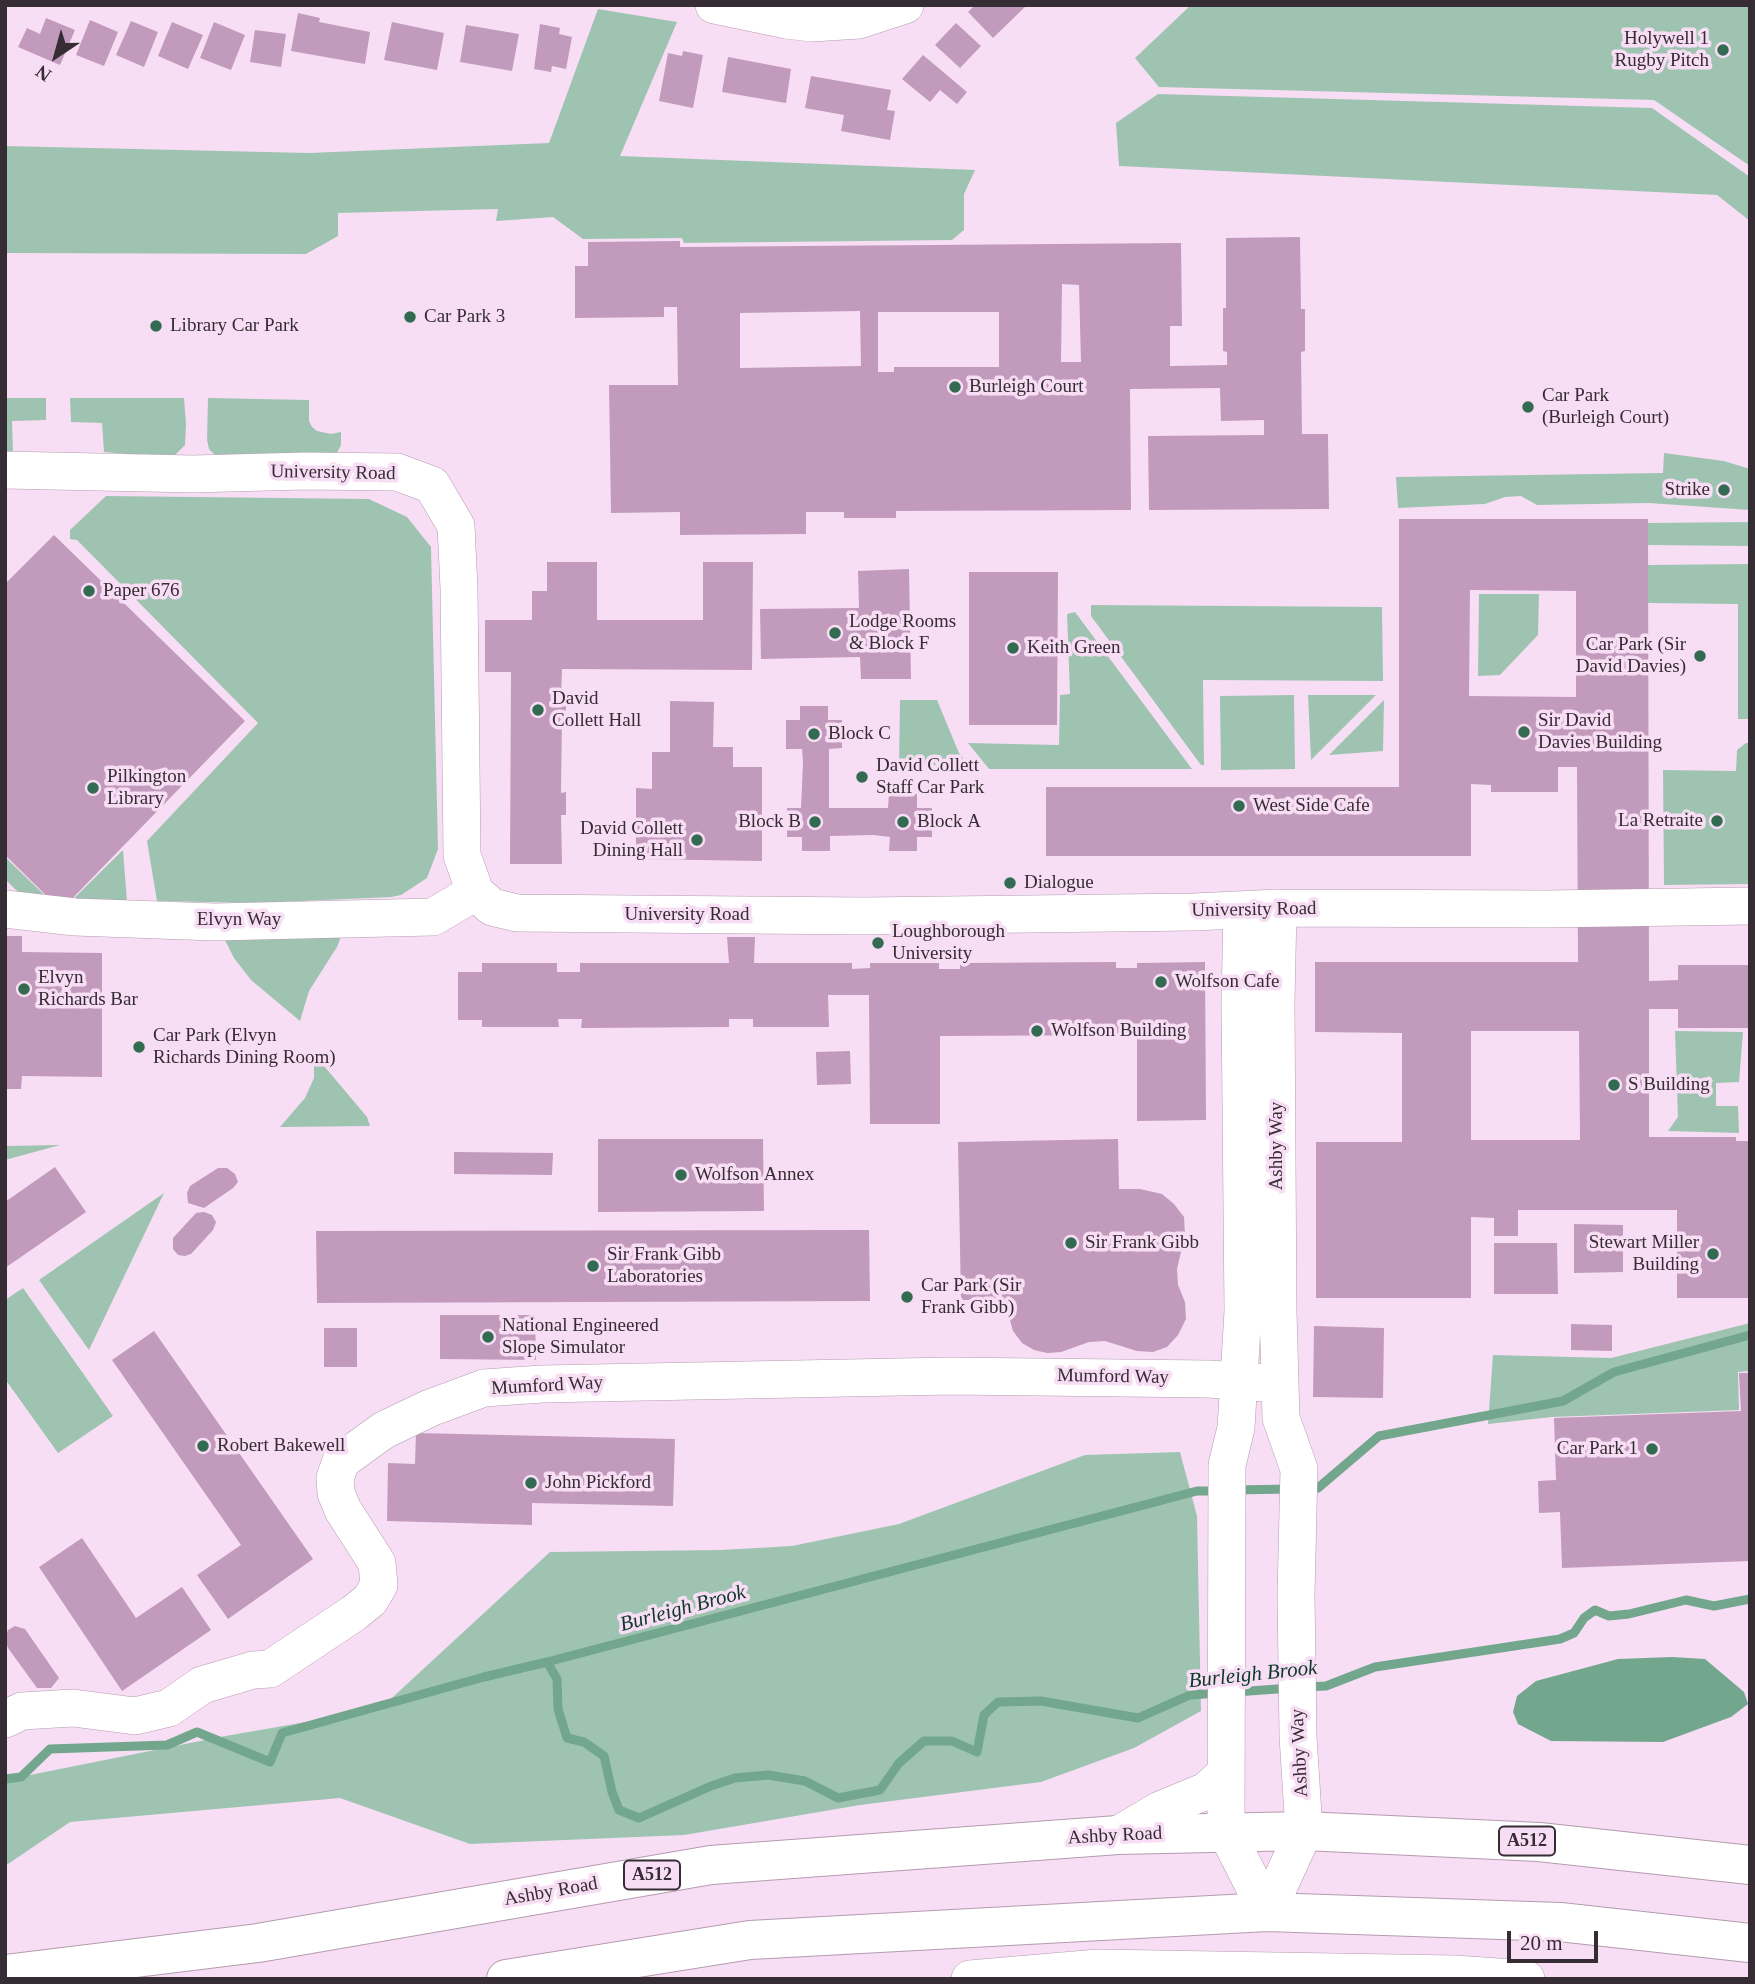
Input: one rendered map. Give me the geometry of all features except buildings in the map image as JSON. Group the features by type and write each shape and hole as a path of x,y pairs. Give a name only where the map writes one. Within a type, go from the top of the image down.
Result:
{"main road":[{"name":"Ashby Road","path":"5,1974 258,1943 711,1865 1118,1835 1304,1831 1539,1842 1750,1865"},
{"path":"506,1979 750,1940 1267,1912 1560,1922 1750,1942"}],"street":[{"path":"714,5 786,20 825,23 859,20 905,5"},
{"name":"University Road","path":"5,470 193,474 397,472 432,485 456,526 463,855 475,892 492,907 517,913 863,916 1278,908 1547,909 1750,906"},
{"name":"Elvyn Way","path":"5,883 46,913 75,917 215,922 433,918 475,892"},
{"name":"Ashby Way","path":"1278,908 1276,1016 1280,1384 1281,1418 1299,1469 1297,1669 1304,1831"},
{"path":"5,909 46,913"},
{"name":"Ashby Way","path":"1226,1831 1227,1465 1236,1428 1242,1311 1242,910"},
{"name":"Mumford Way","path":"5,1719 22,1711 73,1708 135,1716 169,1708 202,1685 253,1670 270,1669 344,1620 370,1600 379,1585 377,1563 343,1510 336,1493 335,1478 341,1461 384,1430 430,1408 484,1388 556,1384 950,1376 1240,1381"},
{"path":"1240,1381 1280,1384"},
{"path":"1118,1835 1160,1810 1206,1791 1226,1773"},
{"path":"1226,1831 1267,1912"},
{"path":"1267,1912 1304,1831"},
{"path":"1686,1857 1750,1848"},
{"path":"971,1979 1098,1968 1455,1974 1526,1979"}],"shaded area":[{"path":"1191,5 1750,5 1750,166 1654,100 1159,87 1135,58"},
{"path":"598,9 677,22 620,156 975,170 964,194 964,230 952,240 684,243 682,238 583,239 553,217 496,221 498,209 338,213 338,236 306,254 5,253 5,146 309,153 549,143"},
{"path":"1158,94 1652,108 1750,177 1750,221 1717,195 1119,166 1116,123"},
{"path":"5,398 46,398 46,420 12,421 13,452 5,452"},
{"path":"70,398 184,398 185,445 172,458 104,452 102,423 71,422"},
{"path":"208,398 309,400 309,421 312,427 331,434 341,432 341,445 337,453 328,459 215,455 209,449 207,440"},
{"path":"1664,453 1724,461 1750,469 1750,510 1649,503 1537,505 1521,496 1505,497 1485,504 1398,508 1396,477 1663,473"},
{"path":"106,496 369,499 407,517 431,547 438,849 427,878 401,895 391,897 256,903 157,901 147,841 258,723 77,540 70,539 70,530"},
{"path":"1750,522 1750,546 1648,545 1648,523"},
{"path":"1750,564 1750,719 1738,719 1738,604 1648,603 1648,565"},
{"path":"1479,594 1539,594 1538,635 1500,675 1478,676"},
{"path":"1091,605 1382,607 1383,681 1203,680 1204,765 1201,765 1091,616"},
{"path":"1075,612 1192,769 989,769 968,743 1059,745 1060,695 1070,694 1067,614"},
{"path":"1294,695 1295,769 1221,770 1220,696"},
{"path":"1308,695 1376,695 1311,760"},
{"path":"900,700 937,700 959,753 968,765 899,765"},
{"path":"1384,700 1383,751 1329,755"},
{"path":"1750,743 1750,884 1664,885 1663,770 1736,771 1737,750"},
{"path":"123,850 128,915 47,912 5,879 5,857 61,911"},
{"path":"345,926 337,947 309,991 300,1021 251,980 234,958 225,940"},
{"path":"1675,1031 1743,1032 1739,1082 1716,1083 1716,1106 1738,1106 1739,1133 1668,1131 1678,1117"},
{"path":"314,1054 367,1117 370,1126 280,1127 305,1098 314,1078"},
{"path":"60,1145 5,1160 5,1146"},
{"path":"164,1193 89,1350 39,1280"},
{"path":"23,1288 113,1416 58,1453 5,1379 5,1300"},
{"path":"1750,1323 1750,1371 1738,1372 1739,1410 1552,1417 1488,1424 1493,1355 1611,1358"},
{"path":"1180,1452 1197,1516 1201,1711 1134,1748 1041,1782 860,1805 684,1835 470,1844 340,1798 70,1822 5,1866 5,1780 220,1737 380,1709 550,1552 721,1550 792,1546 899,1524 1085,1455"},
{"path":"1618,1659 1705,1659 1744,1692 1748,1704 1731,1717 1663,1742 1551,1741 1518,1724 1513,1712 1517,1696 1536,1681"}],"waterway":[{"path":"1308,1489 1318,1488 1379,1436 1563,1401 1614,1372 1750,1335"},
{"name":"Burleigh Brook","path":"1234,1490 1290,1489"},
{"name":"Burleigh Brook","path":"5,1779 21,1777 50,1749 167,1745 197,1732 270,1762 282,1733 484,1677 1197,1491 1220,1491"},
{"name":"Burleigh Brook","path":"1305,1687 1326,1686 1375,1667 1560,1639 1574,1633 1584,1618 1595,1610 1609,1616 1629,1614 1686,1600 1714,1606 1750,1599"},
{"name":"Burleigh Brook","path":"547,1662 557,1679 558,1709 567,1738 584,1742 604,1756 619,1810 639,1818 735,1778 768,1775 805,1781 838,1798 880,1790 899,1763 924,1741 952,1741 977,1752 984,1715 998,1702 1041,1701 1138,1718 1190,1695 1217,1693"},
{"name":"Burleigh Brook","path":"1235,1692 1291,1688"}],"place":[{"name":"Holywell 1 Rugby Pitch","path":"1723,50"},
{"name":"Car Park 3","path":"410,317"},
{"name":"Library Car Park","path":"156,326"},
{"name":"Burleigh Court","path":"955,387"},
{"name":"Car Park (Burleigh Court)","path":"1528,407"},
{"name":"Strike","path":"1724,490"},
{"name":"Paper 676","path":"89,591"},
{"name":"Lodge Rooms & Block F","path":"835,633"},
{"name":"Keith Green","path":"1013,648"},
{"name":"Car Park (Sir David Davies)","path":"1700,656"},
{"name":"David Collett Hall","path":"538,710"},
{"name":"Sir David Davies Building","path":"1524,732"},
{"name":"Block C","path":"814,734"},
{"name":"David Collett Staff Car Park","path":"862,777"},
{"name":"Pilkington Library","path":"93,788"},
{"name":"West Side Cafe","path":"1239,806"},
{"name":"La Retraite","path":"1717,821"},
{"name":"Block B","path":"815,822"},
{"name":"Block A","path":"903,822"},
{"name":"David Collett Dining Hall","path":"697,840"},
{"name":"Dialogue","path":"1010,883"},
{"name":"Loughborough University","path":"878,943"},
{"name":"Wolfson Cafe","path":"1161,982"},
{"name":"Elvyn Richards Bar","path":"24,989"},
{"name":"Wolfson Building","path":"1037,1031"},
{"name":"Car Park (Elvyn Richards Dining Room)","path":"139,1047"},
{"name":"S Building","path":"1614,1085"},
{"name":"Wolfson Annex","path":"681,1175"},
{"name":"Sir Frank Gibb","path":"1071,1243"},
{"name":"Stewart Miller Building","path":"1713,1254"},
{"name":"Sir Frank Gibb Laboratories","path":"593,1266"},
{"name":"Car Park (Sir Frank Gibb)","path":"907,1297"},
{"name":"National Engineered Slope Simulator","path":"488,1337"},
{"name":"Robert Bakewell","path":"203,1446"},
{"name":"Car Park 1","path":"1652,1449"},
{"name":"John Pickford","path":"531,1483"}]}
